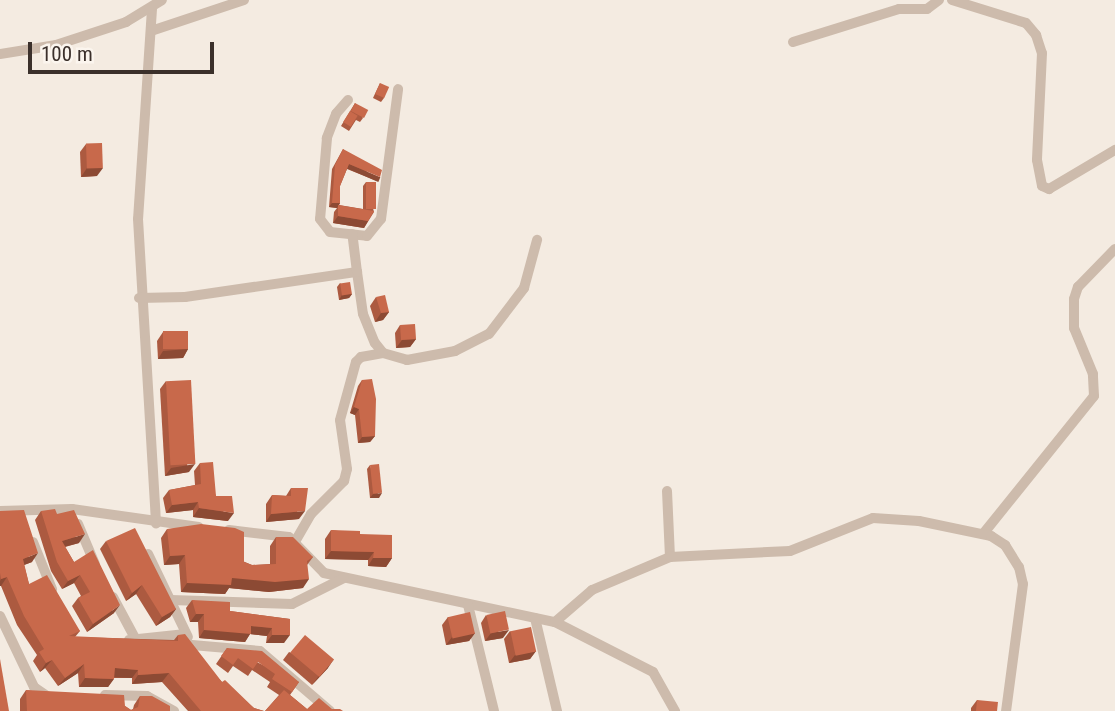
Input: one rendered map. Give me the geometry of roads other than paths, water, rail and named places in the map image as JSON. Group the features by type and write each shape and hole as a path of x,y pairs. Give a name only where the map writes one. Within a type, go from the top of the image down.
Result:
{"street":[{"path":"0,54 56,45 152,9 162,0"},
{"path":"151,31 244,0"},
{"path":"793,42 899,9 927,9 939,0"},
{"path":"952,0 1026,23 1037,35 1042,53 1037,160 1042,186 1049,190 1115,149"},
{"path":"152,9 139,172 139,298 156,523"},
{"path":"348,100 332,121 318,200 323,228 370,235 381,219 398,89"},
{"path":"352,234 363,314 383,353"},
{"path":"296,540 311,513 344,481 346,469 340,420 356,362 361,356 383,353 407,360 455,351 489,334 524,288 537,240"},
{"path":"983,534 1094,396 1093,374 1074,328 1073,299 1079,287 1115,249"},
{"path":"139,298 185,297 357,272"},
{"path":"667,491 670,557"},
{"path":"72,509 103,580 136,640"},
{"path":"0,511 27,520 72,509 135,528 156,523 296,540 317,568 344,579 555,622 653,672 675,711"},
{"path":"555,622 592,590 670,557 790,551 886,517 983,534 1005,545 1022,576 1006,711"},
{"path":"27,520 60,602"},
{"path":"135,528 200,658"},
{"path":"172,600 292,604 344,579"},
{"path":"468,605 494,711"},
{"path":"0,616 34,687 45,696 60,696"},
{"path":"535,618 557,711"},
{"path":"116,642 186,634"},
{"path":"192,645 260,651 330,711"},
{"path":"95,696 126,694 153,698 174,711"},
{"path":"126,694 126,711"}]}
